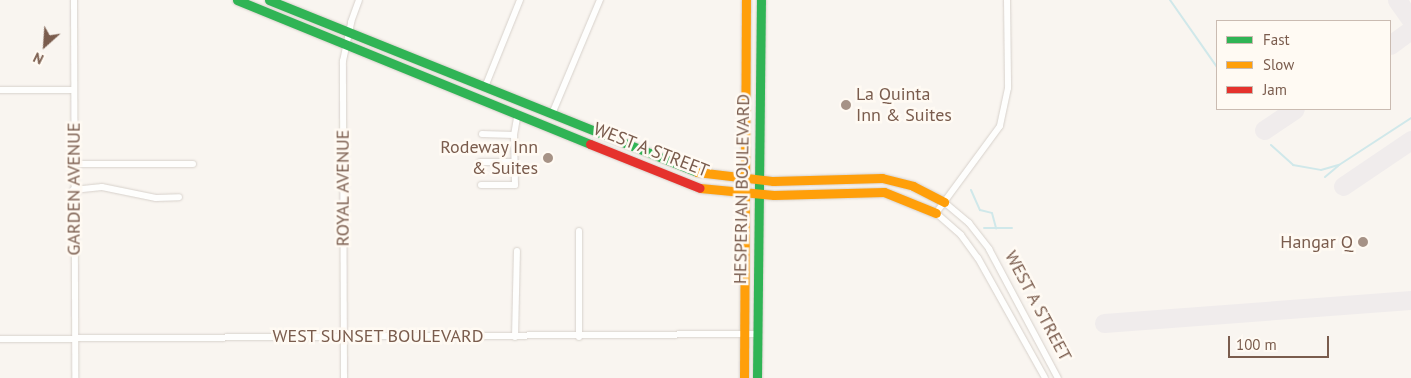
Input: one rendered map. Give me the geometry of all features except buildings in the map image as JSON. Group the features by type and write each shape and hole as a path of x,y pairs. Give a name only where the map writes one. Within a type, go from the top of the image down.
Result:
{"main road":[{"name":"WEST A STREET","path":"237,0 699,188 758,195 828,196 884,192 936,213"},
{"name":"WEST A STREET","path":"269,0 704,175 758,180 882,178 914,186 944,202"},
{"name":"HESPERIAN BOULEVARD","path":"757,378 761,0"},
{"name":"HESPERIAN BOULEVARD","path":"744,378 745,1"},
{"path":"541,123 552,114"},
{"path":"612,154 630,146"}],"street":[{"name":"GARDEN AVENUE","path":"74,0 73,190 75,378"},
{"name":"ROYAL AVENUE","path":"344,378 343,61 349,32 359,0"},
{"path":"485,87 520,0"},
{"path":"552,114 600,0"},
{"path":"936,213 1000,126 1008,88 1007,0"},
{"path":"0,90 73,90"},
{"path":"481,185 515,186 514,135 518,113"},
{"path":"482,134 514,135"},
{"path":"480,162 515,162"},
{"path":"74,164 193,164"},
{"path":"73,190 102,187 156,198 179,197"},
{"name":"WEST A STREET","path":"944,202 969,223 989,249 1058,378"},
{"name":"WEST A STREET","path":"936,213 961,235 978,258 1045,378"},
{"path":"579,231 579,337"},
{"path":"515,337 517,251"},
{"name":"WEST SUNSET BOULEVARD","path":"0,339 344,335 579,337 756,334"}],"waterway":[{"path":"1170,0 1216,66"},
{"path":"1271,145 1293,165 1321,170 1339,165 1411,118"},
{"path":"1325,177 1338,166"},
{"path":"971,190 980,210 992,213 996,228"},
{"path":"984,228 1012,228"}],"taxiway":[{"path":"1397,0 1411,20"},
{"path":"1391,44 1411,30"},
{"path":"1264,130 1294,110"},
{"path":"1343,186 1411,140"},
{"path":"1104,323 1411,300"}],"traffic: fast":[{"path":"237,0 590,144"},
{"path":"269,0 697,172"},
{"path":"757,378 761,0"}],"traffic: slow":[{"path":"744,378 746,0"},
{"path":"697,172 773,181 882,178 913,186 944,202"},
{"path":"700,188 774,195 884,192 936,213"}],"traffic: jam":[{"path":"590,144 700,188"}],"place":[{"name":"La Quinta Inn & Suites","path":"846,105"},
{"name":"Rodeway Inn & Suites","path":"548,158"},
{"name":"Hangar Q","path":"1363,242"}]}
